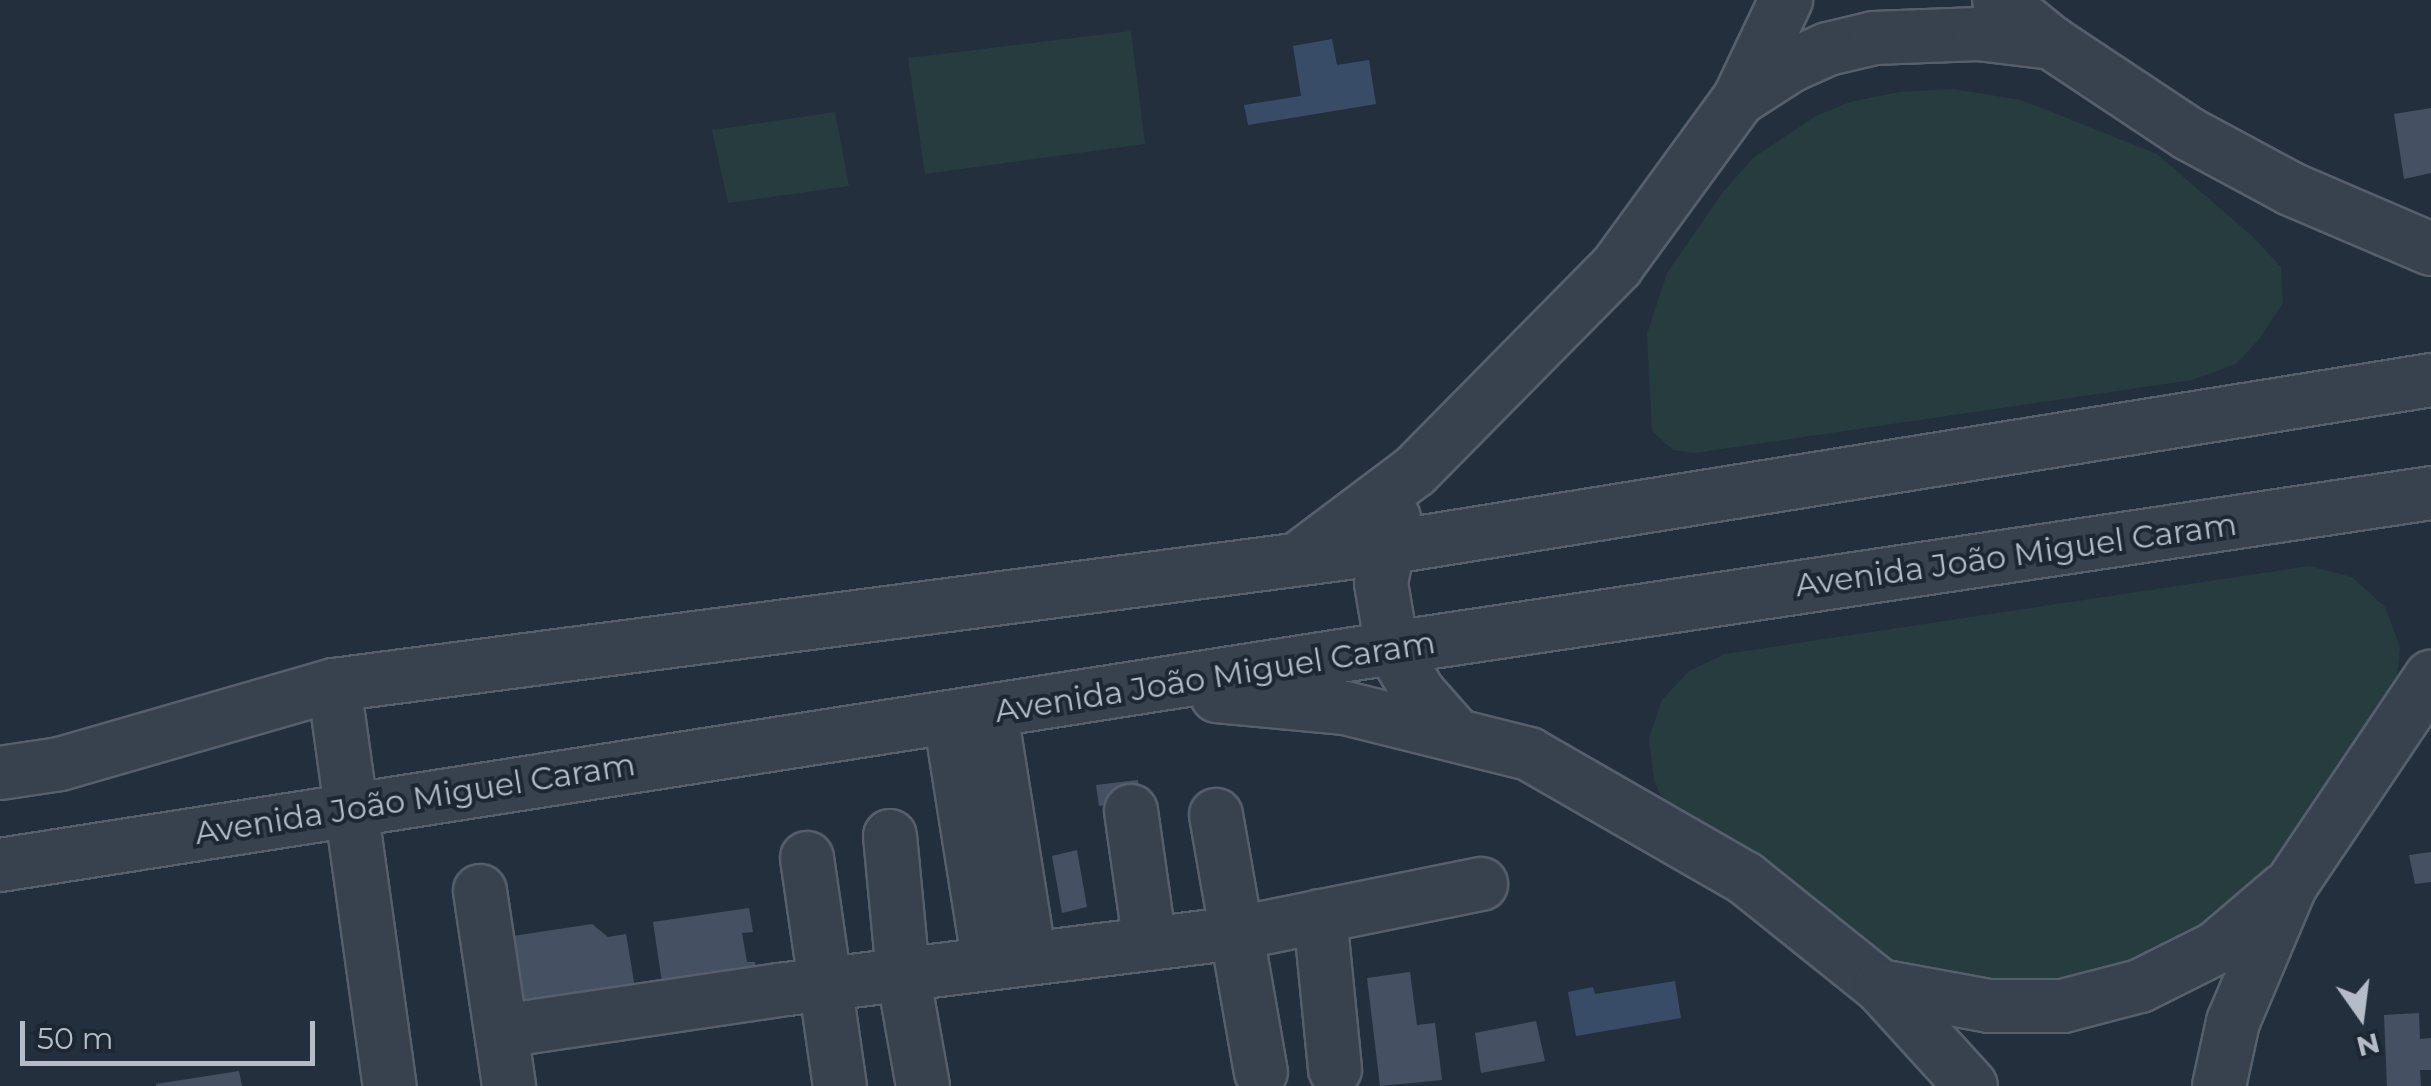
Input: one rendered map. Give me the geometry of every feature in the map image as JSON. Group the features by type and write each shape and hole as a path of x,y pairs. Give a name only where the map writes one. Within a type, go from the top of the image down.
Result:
{"street":[{"path":"1302,556 1415,471 1617,266 1740,99 1786,0"},
{"path":"1999,0 2052,43 2189,134 2291,189 2431,249"},
{"path":"1740,99 1790,66 1828,49 1874,38 1978,34 2052,43"},
{"path":"0,772 60,764 334,685 1386,548 2431,380"},
{"path":"1415,471 1396,511 1381,583 1392,648 1419,694 1456,735"},
{"name":"Avenida João Miguel Caram","path":"0,865 352,807 2431,493"},
{"path":"2219,1086 2233,1022 2290,885 2431,677"},
{"path":"334,685 390,1086"},
{"path":"1141,690 1344,708 1530,754 1672,832 1745,878 1880,986 1972,1086"},
{"path":"970,716 1010,961"},
{"path":"1131,811 1150,944"},
{"path":"1216,815 1261,1072"},
{"path":"890,836 903,974 923,1086"},
{"path":"807,858 822,984 840,1086"},
{"path":"502,1032 822,984 1238,933 1481,884"},
{"path":"1880,986 1988,1006 2080,1002 2140,986 2216,948 2290,885"},
{"path":"480,891 508,1086"},
{"path":"1320,916 1335,1069"}],"green space":[{"path":"1131,31 1145,144 925,174 908,58"},
{"path":"1953,89 2021,100 2157,154 2252,236 2281,267 2283,303 2260,338 2236,364 2192,380 1695,453 1673,450 1652,431 1647,334 1667,273 1723,192 1753,158 1816,116 1850,102 1899,92"},
{"path":"835,112 849,186 728,203 712,130"},
{"path":"2309,566 2352,577 2385,607 2400,647 2396,690 2252,899 2188,950 2032,993 1909,969 1871,950 1662,799 1654,780 1649,738 1662,700 1689,671 1725,654"}],"water":[{"path":"1332,39 1337,65 1369,60 1376,104 1248,125 1244,105 1301,96 1293,46"},
{"path":"1675,981 1681,1018 1576,1036 1568,992 1593,987 1595,994"}],"building":[{"path":"2431,108 2431,173 2404,179 2394,114"},
{"path":"1138,780 1140,801 1099,806 1096,785"},
{"path":"1077,850 1087,907 1062,913 1052,856"},
{"path":"2431,852 2431,882 2415,884 2409,855"},
{"path":"749,908 753,932 742,933 747,962 755,962 758,982 664,996 653,922"},
{"path":"592,924 608,937 626,934 637,1000 508,1011 499,938"},
{"path":"1410,972 1417,1025 1435,1023 1442,1080 1380,1086 1367,978"},
{"path":"2419,1013 2420,1039 2431,1038 2431,1070 2420,1070 2421,1086 2387,1086 2384,1015"},
{"path":"1536,1021 1545,1061 1481,1073 1475,1033"},
{"path":"239,1071 242,1086 156,1086 156,1084"}]}
